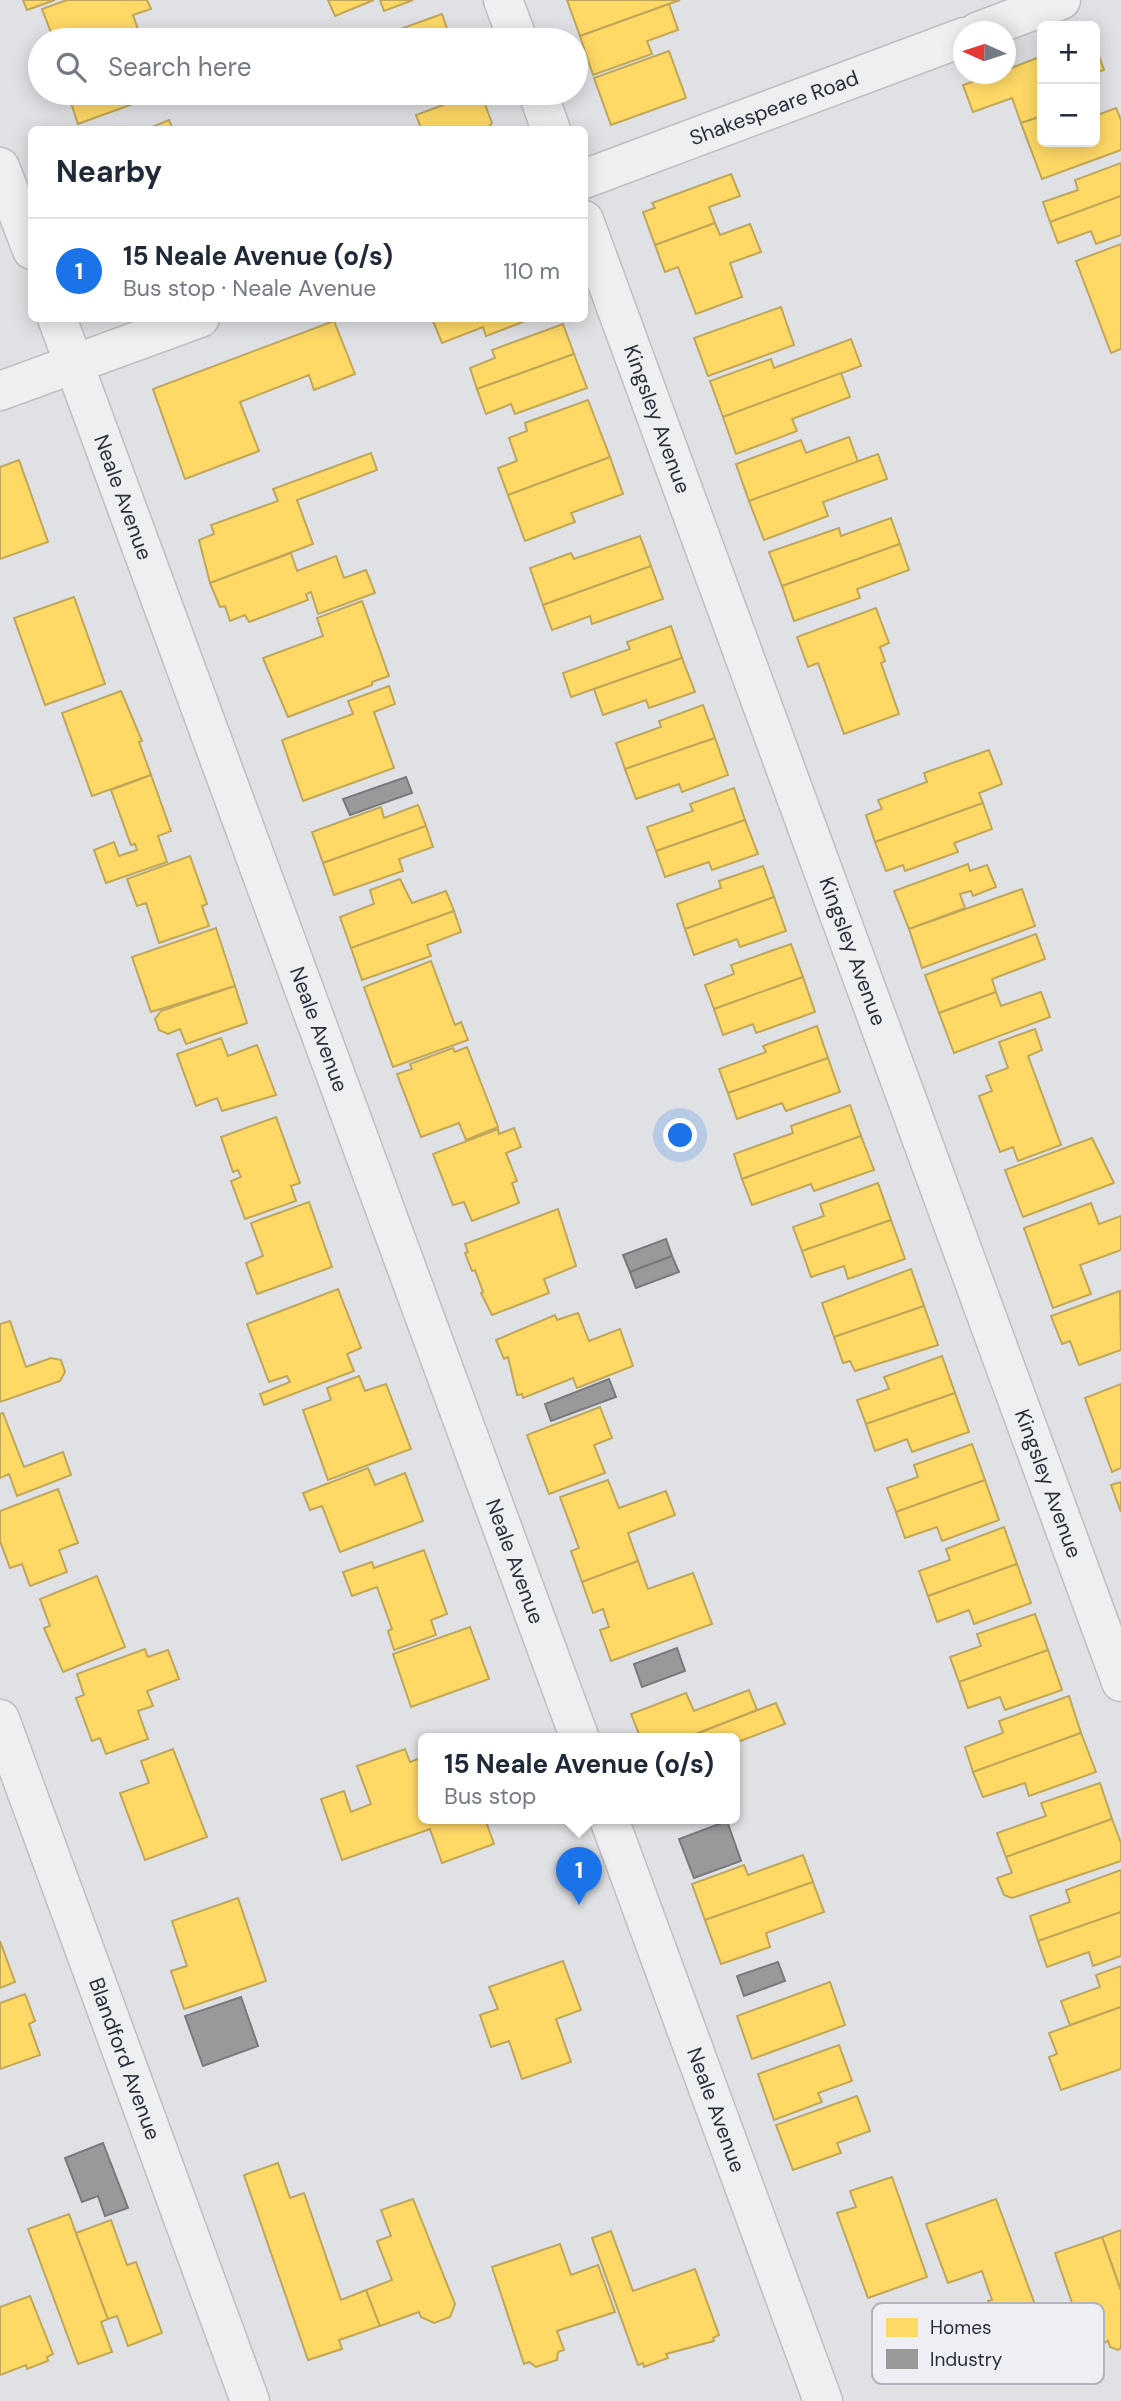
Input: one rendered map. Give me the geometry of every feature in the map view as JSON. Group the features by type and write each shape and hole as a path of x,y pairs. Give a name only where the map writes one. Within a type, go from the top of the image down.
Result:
{"street":[{"path":"503,0 514,28"},
{"path":"1006,21 1062,0"},
{"name":"Shakespeare Road","path":"588,178 953,41"},
{"path":"542,105 550,126"},
{"path":"0,167 28,240"},
{"name":"Kingsley Avenue","path":"588,231 1121,1682"},
{"name":"Neale Avenue","path":"58,322 578,1733"},
{"path":"0,391 189,322"},
{"name":"Blandford Avenue","path":"0,1719 250,2401"},
{"name":"Neale Avenue","path":"611,1824 823,2401"}],"building: Homes":[{"path":"23,0 55,0 27,10"},
{"path":"67,0 147,0 151,9 133,15 138,28 49,28 42,9"},
{"path":"328,0 374,0 335,16"},
{"path":"380,0 413,0 384,11"},
{"path":"567,0 680,0 588,33 588,28 577,28"},
{"path":"669,4 678,30 647,41 652,54 593,75 588,60 588,33"},
{"path":"442,14 447,28 403,28"},
{"path":"669,51 686,98 611,125 594,78"},
{"path":"1037,58 1037,118 1021,123 1012,98 973,112 963,85 1016,84 1016,66"},
{"path":"72,105 130,105 78,124"},
{"path":"443,105 485,105 492,123 490,126 420,126 416,115"},
{"path":"1116,108 1121,120 1121,150 1042,179 1021,123 1037,118 1037,147 1100,147 1100,114"},
{"path":"169,120 171,126 155,126"},
{"path":"1121,163 1121,196 1050,222 1043,202 1078,190 1075,180"},
{"path":"731,174 740,196 709,207 715,223 655,245 643,212 655,208 652,203"},
{"path":"1121,196 1121,235 1096,244 1091,231 1058,243 1050,222"},
{"path":"715,223 720,235 750,224 761,252 730,263 742,297 696,314 678,267 665,272 655,245"},
{"path":"1121,244 1121,349 1111,353 1076,261"},
{"path":"781,307 794,345 708,376 694,338"},
{"path":"331,322 334,322 355,374 314,390 309,375 240,402 259,451 185,479 153,389"},
{"path":"433,322 523,322 486,336 483,327 442,343"},
{"path":"563,324 574,354 477,389 470,368 495,358 492,350"},
{"path":"851,339 861,366 723,417 710,381 771,359 774,368"},
{"path":"574,354 587,388 515,414 511,404 486,414 477,389"},
{"path":"841,373 850,397 792,419 797,431 736,454 723,417"},
{"path":"588,400 610,457 508,495 498,468 517,461 509,438 527,431 525,423"},
{"path":"849,437 858,462 749,501 736,464 801,440 806,453"},
{"path":"371,453 377,470 297,500 313,544 210,583 199,540 214,534 211,525 278,501 273,489"},
{"path":"878,454 887,479 823,502 828,516 764,540 749,501"},
{"path":"610,457 623,494 571,513 575,522 525,541 508,495"},
{"path":"19,460 48,542 0,559 0,467"},
{"path":"891,518 900,544 782,586 769,552 839,528 841,536"},
{"path":"640,536 651,566 543,605 530,568 571,553 574,559"},
{"path":"900,544 909,570 857,589 860,598 794,621 782,586"},
{"path":"291,553 297,571 336,556 344,578 366,570 375,593 318,614 311,592 306,594 308,600 249,622 245,615 230,621 225,606 220,607 210,583"},
{"path":"651,566 663,599 592,624 590,616 552,630 543,605"},
{"path":"74,597 105,684 45,705 14,618"},
{"path":"362,601 389,676 288,717 263,658 323,636 317,618"},
{"path":"876,608 889,643 880,647 885,661 881,663 899,714 844,734 818,663 808,667 797,637"},
{"path":"671,626 682,658 571,697 563,673 630,649 627,642"},
{"path":"682,658 695,692 649,708 646,700 603,715 594,689"},
{"path":"389,686 395,704 374,712 394,768 303,801 282,740 353,714 348,701"},
{"path":"121,691 142,741 139,742 151,775 92,796 62,713"},
{"path":"703,705 715,738 625,769 616,743 661,727 659,721"},
{"path":"715,738 728,775 682,792 679,784 636,799 625,769"},
{"path":"989,750 1002,784 979,793 983,803 875,842 866,815 882,809 878,800 927,782 924,773"},
{"path":"151,775 171,831 158,836 167,862 106,883 94,850 114,842 119,856 137,850 135,844 131,845 111,790"},
{"path":"734,788 745,820 656,851 647,827 693,811 690,804"},
{"path":"983,803 992,829 954,843 958,852 905,871 903,865 886,871 875,842"},
{"path":"418,805 426,826 323,863 312,832 381,807 384,818"},
{"path":"745,820 758,854 712,870 709,862 665,877 656,851"},
{"path":"426,826 433,847 399,859 403,871 334,895 323,863"},
{"path":"190,856 207,904 202,906 209,926 159,943 146,903 137,906 127,879"},
{"path":"968,864 970,871 987,865 996,887 973,896 971,891 960,894 965,908 909,929 894,891"},
{"path":"763,866 774,897 685,929 677,904 721,888 719,881"},
{"path":"400,879 412,903 446,891 454,911 351,948 340,917 374,904 370,890"},
{"path":"1022,889 1035,926 922,968 909,929"},
{"path":"774,897 786,931 740,947 737,939 694,955 685,929"},
{"path":"454,911 461,932 427,945 431,956 362,980 351,948"},
{"path":"216,928 235,986 151,1012 132,957"},
{"path":"1036,934 1045,959 992,979 996,992 939,1013 925,975"},
{"path":"791,944 803,977 714,1009 705,985 734,974 731,965"},
{"path":"431,961 455,1025 461,1022 468,1040 393,1067 364,987"},
{"path":"803,977 815,1012 756,1033 753,1024 723,1035 714,1009"},
{"path":"235,986 247,1023 186,1044 180,1029 168,1034 159,1030 155,1019 161,1011"},
{"path":"996,992 1001,1006 1041,992 1050,1017 954,1053 939,1013"},
{"path":"817,1026 828,1058 728,1093 719,1069 766,1052 763,1046"},
{"path":"1035,1029 1042,1050 1028,1056 1061,1145 1018,1161 1013,1147 1000,1152 979,1096 992,1091 986,1076 1008,1068 999,1042"},
{"path":"221,1038 228,1056 257,1045 276,1095 222,1111 217,1098 196,1106 177,1054"},
{"path":"467,1047 498,1127 466,1140 459,1123 421,1137 397,1074 412,1069 410,1064 453,1048 455,1052"},
{"path":"828,1058 840,1092 786,1111 782,1103 737,1119 728,1093"},
{"path":"850,1105 861,1136 742,1179 734,1154 793,1133 791,1126"},
{"path":"276,1117 300,1183 291,1186 296,1201 245,1219 231,1181 241,1177 238,1170 233,1172 221,1137"},
{"path":"514,1128 521,1147 506,1153 517,1181 512,1183 519,1203 472,1221 464,1202 453,1205 433,1154 498,1129 499,1134"},
{"path":"861,1136 874,1170 814,1191 811,1184 752,1205 742,1179"},
{"path":"1092,1138 1114,1183 1023,1217 1005,1170"},
{"path":"878,1183 891,1220 802,1251 793,1227 824,1216 820,1204"},
{"path":"309,1202 332,1267 257,1294 246,1263 263,1256 251,1223"},
{"path":"1091,1203 1099,1224 1121,1216 1121,1250 1080,1265 1091,1294 1053,1308 1024,1228"},
{"path":"558,1209 576,1266 544,1279 549,1293 492,1315 481,1293 483,1292 475,1270 472,1271 465,1253 468,1252 465,1244"},
{"path":"891,1220 905,1259 848,1279 844,1266 811,1277 802,1251"},
{"path":"911,1269 924,1306 834,1337 822,1303"},
{"path":"338,1289 361,1348 347,1354 354,1371 264,1405 260,1394 290,1382 287,1376 269,1382 247,1324"},
{"path":"1120,1291 1121,1350 1079,1365 1070,1341 1062,1344 1051,1316"},
{"path":"924,1306 938,1345 855,1371 850,1361 843,1363 834,1337"},
{"path":"578,1313 589,1341 620,1329 633,1366 577,1388 573,1378 523,1398 522,1394 517,1395 508,1357 504,1359 496,1340 555,1315 557,1320"},
{"path":"10,1321 26,1367 51,1358 61,1360 65,1372 60,1381 0,1402 0,1324"},
{"path":"942,1356 955,1393 866,1424 857,1400 889,1389 884,1377"},
{"path":"359,1376 365,1391 386,1384 411,1449 328,1480 303,1410 331,1400 327,1388"},
{"path":"1121,1384 1121,1468 1112,1472 1085,1398"},
{"path":"955,1393 969,1432 912,1452 907,1439 875,1451 866,1424"},
{"path":"600,1407 612,1438 594,1445 605,1473 549,1494 527,1435"},
{"path":"3,1413 24,1467 63,1452 71,1475 17,1496 9,1474 0,1478 0,1414"},
{"path":"972,1444 985,1480 896,1512 887,1488 918,1477 914,1465"},
{"path":"368,1468 375,1485 405,1473 423,1521 340,1552 322,1506 310,1510 303,1493"},
{"path":"608,1480 619,1508 666,1491 675,1515 628,1533 638,1561 582,1582 571,1551 579,1548 560,1497"},
{"path":"985,1480 999,1520 942,1541 937,1527 905,1538 896,1512"},
{"path":"1121,1482 1121,1512 1111,1485"},
{"path":"58,1489 78,1543 59,1550 67,1572 30,1586 22,1564 10,1568 0,1541 0,1511"},
{"path":"1004,1527 1017,1564 928,1596 919,1571 950,1560 946,1549"},
{"path":"424,1550 447,1614 431,1620 436,1635 394,1650 388,1631 392,1629 377,1587 352,1596 343,1572 372,1562 374,1568"},
{"path":"638,1561 648,1589 693,1573 712,1624 611,1661 600,1630 609,1627 603,1609 593,1613 582,1582"},
{"path":"1017,1564 1031,1603 974,1624 969,1610 937,1622 928,1596"},
{"path":"97,1576 125,1647 63,1672 44,1628 50,1626 40,1599"},
{"path":"1035,1614 1048,1650 959,1682 950,1657 981,1646 977,1634"},
{"path":"470,1627 489,1679 411,1707 393,1654"},
{"path":"145,1649 148,1657 168,1650 179,1679 147,1691 153,1706 138,1711 148,1739 106,1754 100,1738 92,1741 76,1698 84,1695 77,1674"},
{"path":"1048,1650 1062,1690 1005,1710 1000,1697 968,1708 959,1682"},
{"path":"749,1690 757,1710 698,1733 639,1733 631,1714 686,1693 694,1711"},
{"path":"1069,1696 1081,1733 973,1772 965,1747 1003,1733 999,1721"},
{"path":"776,1703 785,1724 740,1741 740,1733 698,1733"},
{"path":"1081,1733 1096,1772 1029,1796 1025,1783 983,1797 973,1772"},
{"path":"173,1749 207,1837 145,1860 120,1793 149,1783 141,1761"},
{"path":"405,1749 410,1762 418,1759 418,1824 487,1824 494,1844 442,1863 430,1829 342,1860 321,1799 344,1791 351,1812 371,1804 357,1766"},
{"path":"1100,1783 1112,1819 1006,1857 997,1833 1046,1816 1041,1803"},
{"path":"1112,1819 1121,1843 1121,1861 1012,1898 1004,1895 997,1878 1012,1873 1006,1857"},
{"path":"803,1855 813,1882 705,1920 692,1884 744,1865 748,1875"},
{"path":"1121,1870 1121,1912 1038,1941 1030,1916 1070,1902 1066,1890"},
{"path":"813,1882 824,1912 766,1933 770,1947 721,1964 705,1920"},
{"path":"238,1898 266,1981 184,2009 171,1971 187,1966 172,1921"},
{"path":"1121,1912 1121,1956 1093,1966 1089,1952 1047,1967 1038,1941"},
{"path":"0,1941 15,1982 0,1988"},
{"path":"563,1961 581,2010 556,2019 571,2062 522,2079 509,2041 491,2047 480,2015 498,2009 489,1987"},
{"path":"1121,1966 1121,2007 1070,2025 1061,2001 1100,1987 1096,1975"},
{"path":"830,1982 845,2025 752,2059 737,2016"},
{"path":"25,1994 35,2021 29,2024 40,2055 0,2069 0,2003"},
{"path":"1121,2007 1121,2069 1061,2090 1049,2057 1057,2054 1049,2033"},
{"path":"839,2045 852,2081 818,2093 822,2102 774,2120 758,2074"},
{"path":"857,2096 870,2131 837,2143 841,2153 793,2170 776,2125"},
{"path":"278,2163 290,2198 304,2193 341,2300 366,2290 380,2326 339,2340 342,2349 308,2360 244,2175"},
{"path":"892,2177 927,2277 868,2298 837,2213 856,2207 850,2191"},
{"path":"413,2199 455,2304 450,2317 434,2323 421,2317 419,2312 380,2326 366,2290 392,2280 377,2241 391,2236 381,2210"},
{"path":"996,2199 1034,2303 989,2303 992,2300 982,2271 948,2283 926,2224"},
{"path":"69,2214 108,2319 101,2322 112,2352 78,2364 28,2229"},
{"path":"111,2220 127,2265 136,2262 162,2333 128,2346 117,2316 108,2319 76,2233"},
{"path":"1121,2230 1121,2291 1102,2237"},
{"path":"611,2231 633,2291 695,2269 719,2335 713,2338 714,2341 666,2354 668,2358 644,2367 643,2363 638,2365 592,2238"},
{"path":"1102,2237 1121,2291 1121,2348 1118,2350 1110,2347 1108,2341 1104,2343 1104,2303 1072,2303 1055,2253"},
{"path":"560,2244 571,2275 598,2265 615,2312 557,2331 564,2350 558,2352 557,2360 536,2367 529,2362 524,2364 492,2267"},
{"path":"30,2296 53,2354 47,2357 48,2361 27,2369 26,2365 0,2375 0,2307"}],"building: Industry":[{"path":"406,777 412,793 350,815 343,799"},
{"path":"666,1239 672,1256 630,1272 623,1255"},
{"path":"672,1256 679,1272 636,1288 630,1272"},
{"path":"609,1379 616,1397 551,1421 545,1404"},
{"path":"677,1648 685,1671 642,1687 634,1664"},
{"path":"719,1824 728,1824 741,1861 694,1878 679,1839"},
{"path":"778,1962 785,1981 744,1996 737,1976"},
{"path":"241,1997 258,2046 203,2066 185,2016"},
{"path":"103,2143 128,2208 105,2216 98,2196 82,2202 65,2158"}],"place":[{"name":"15 Neale Avenue (o/s)","path":"579,1905"}]}
